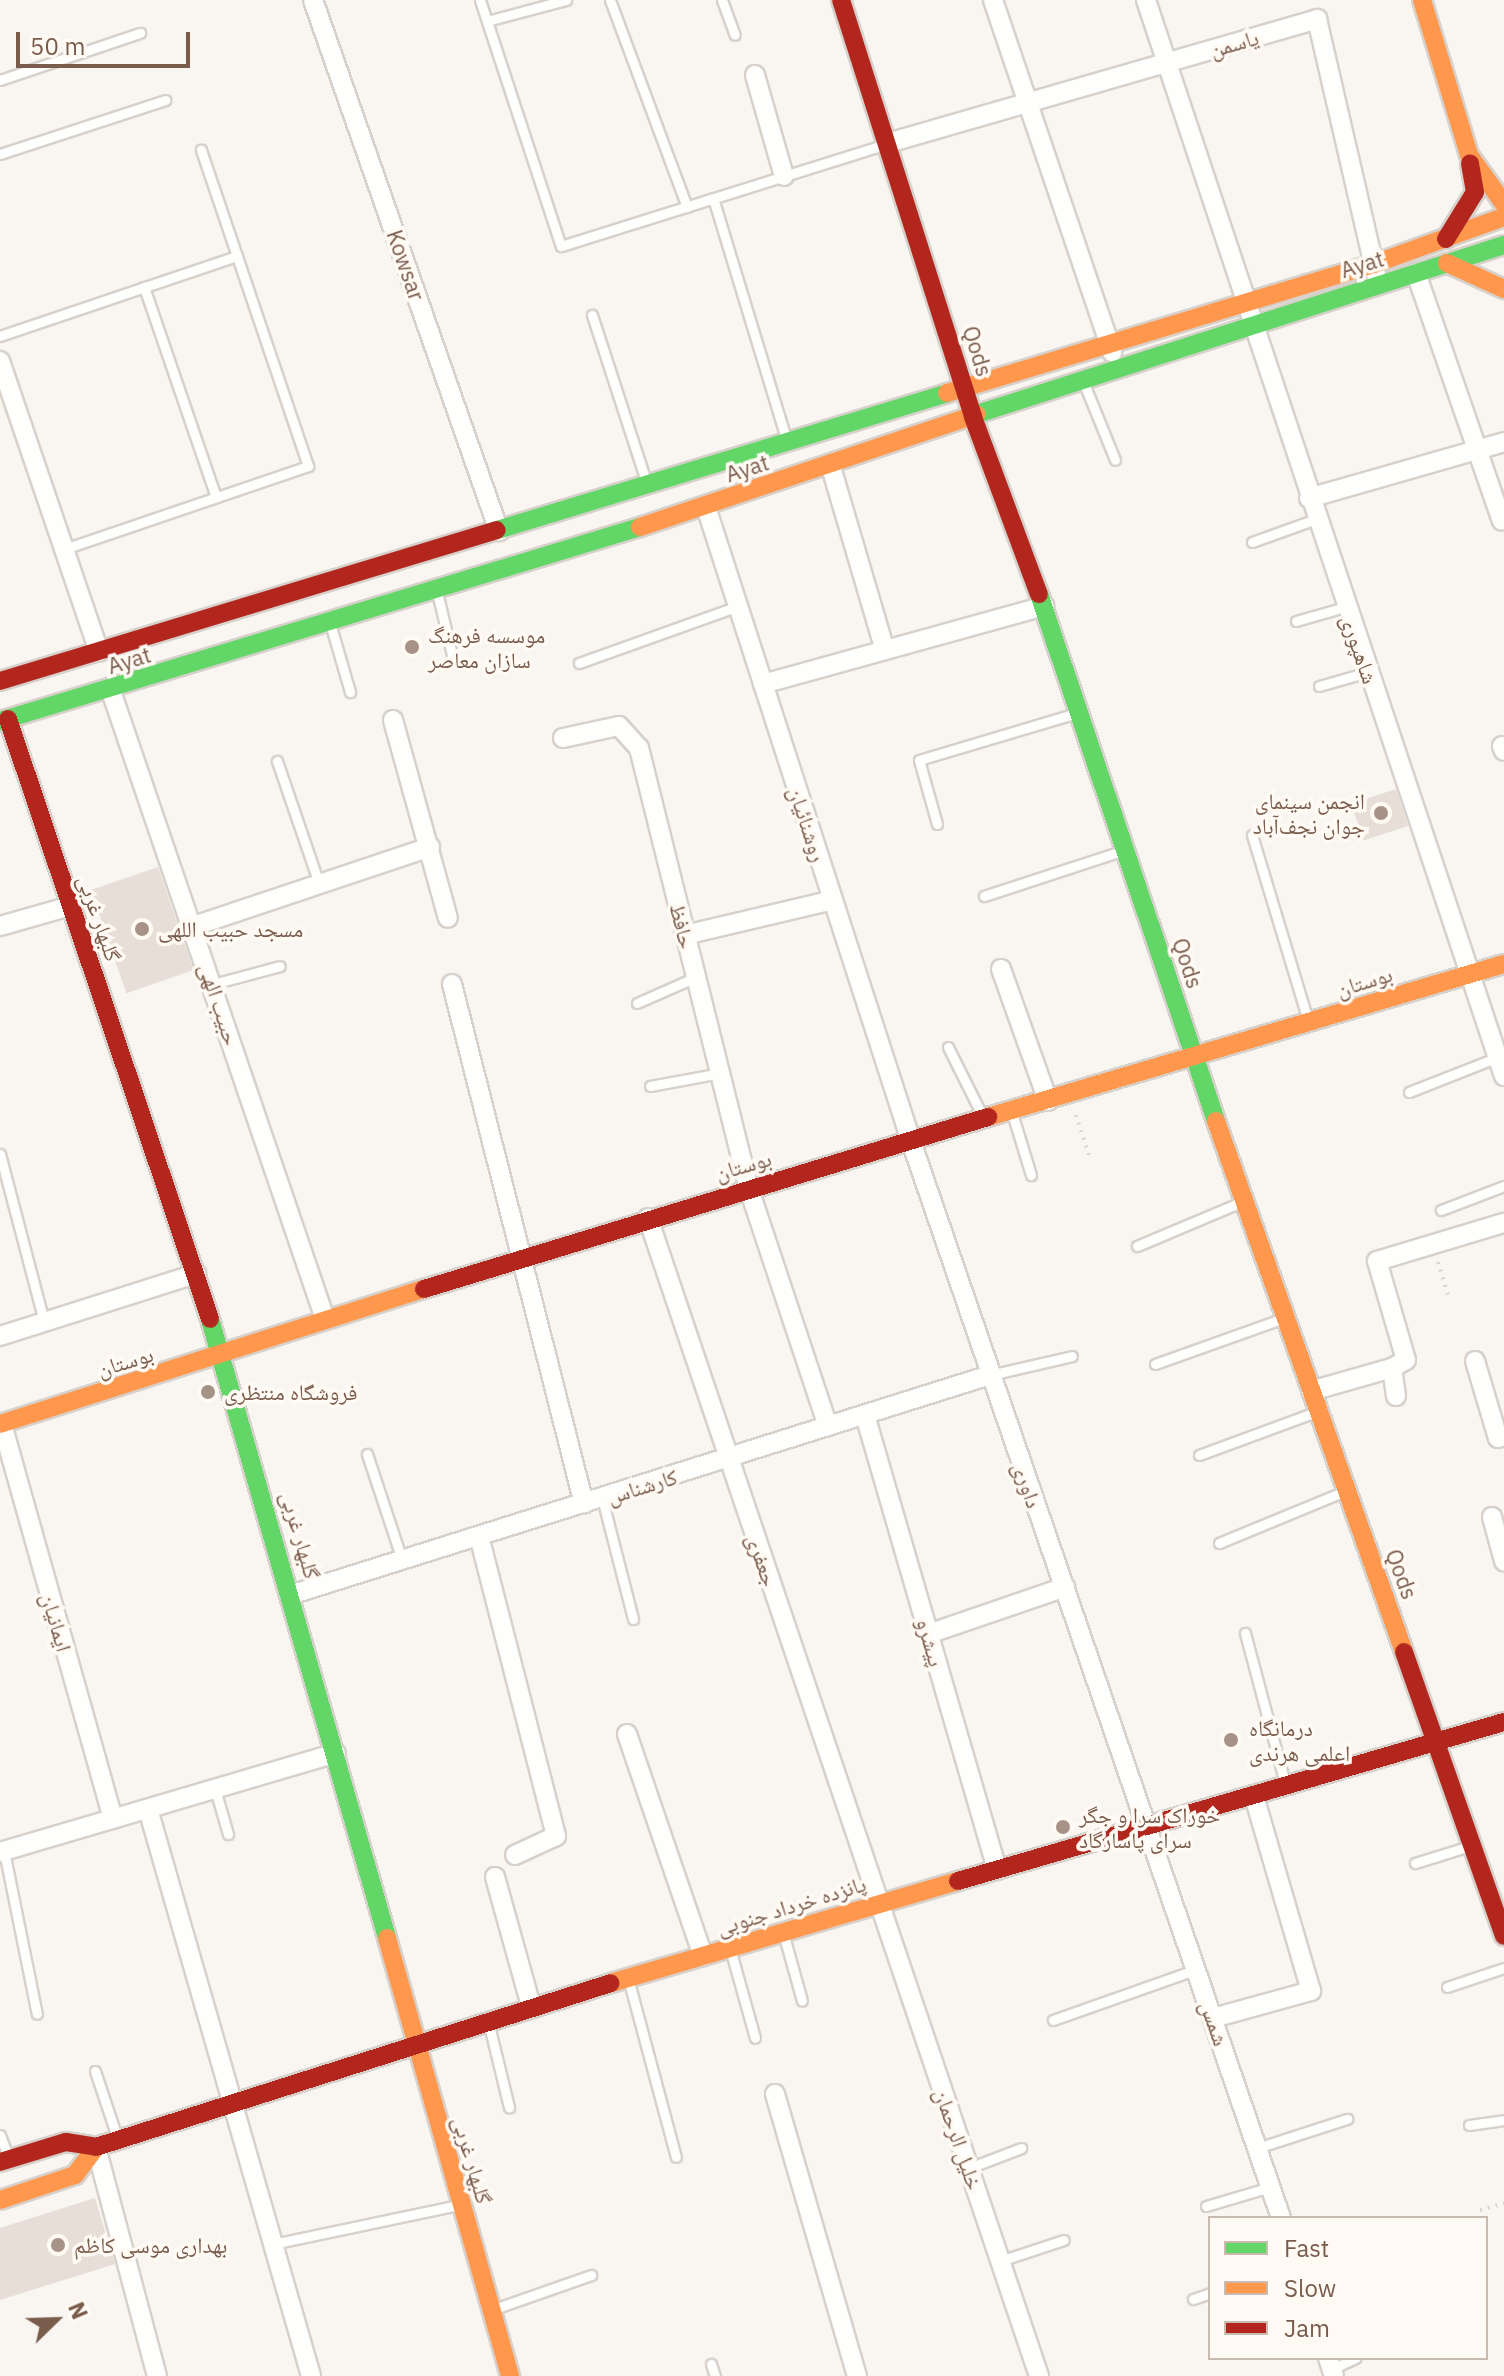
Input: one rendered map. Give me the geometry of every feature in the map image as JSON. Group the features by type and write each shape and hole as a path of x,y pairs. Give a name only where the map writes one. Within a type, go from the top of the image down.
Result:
{"street":[{"name":"Kowsar","path":"313,0 499,531"},
{"name":"Qods","path":"841,0 973,417 1044,606 1194,1058 1504,1936"},
{"path":"993,0 1117,366"},
{"name":"شاهپوری","path":"1146,0 1249,325 1504,1076"},
{"path":"1422,0 1469,155 1475,192 1445,241"},
{"name":"یاسمن","path":"888,143 1317,19 1379,284"},
{"path":"755,75 784,176"},
{"path":"1469,155 1487,185 1504,204"},
{"name":"Ayat","path":"1,678 99,652 1374,264 1445,241 1504,217"},
{"name":"Ayat","path":"4,720 111,691 706,507 831,467 1117,366 1504,245"},
{"path":"1447,263 1504,289"},
{"path":"1416,273 1502,521"},
{"path":"0,361 99,652"},
{"path":"1309,498 1504,442"},
{"path":"831,467 885,650"},
{"name":"روشنائیان","path":"706,507 911,1141"},
{"path":"763,684 1044,606"},
{"name":"حبیب الهی","path":"111,691 194,926 325,1319"},
{"name":"گلبهار غربی","path":"4,720 223,1356 293,1594 414,2043 510,2376"},
{"path":"393,720 448,918"},
{"name":"حافظ","path":"563,738 619,726 639,748 749,1189 828,1426"},
{"path":"194,926 430,847"},
{"path":"685,935 833,900"},
{"path":"0,926 70,906"},
{"name":"بوستان","path":"1,1424 223,1356 325,1319 648,1218 1504,964"},
{"path":"1001,969 1048,1101"},
{"path":"452,984 519,1259 584,1504"},
{"name":"داوری","path":"911,1141 1149,1827"},
{"name":"جعفری","path":"648,1218 878,1903"},
{"path":"1311,1391 1392,1368 1406,1360 1377,1261 1504,1223"},
{"path":"0,1336 196,1274"},
{"path":"1475,1361 1498,1438 1504,1436"},
{"path":"1392,1368 1396,1396"},
{"name":"کارشناس","path":"293,1594 990,1375"},
{"name":"پیشرو","path":"865,1415 997,1870"},
{"name":"ایمانیان","path":"1,1424 113,1819"},
{"path":"1492,1517 1504,1561"},
{"path":"479,1536 556,1836 515,1855"},
{"path":"928,1634 1065,1587"},
{"name":"پانزده خرداد جنوبی","path":"96,2147 487,2019 1504,1722"},
{"path":"627,1734 703,1956"},
{"path":"2,1852 336,1753"},
{"path":"1213,2018 1311,1991 1254,1796"},
{"path":"148,1809 311,2376"},
{"name":"شمس","path":"1149,1827 1280,2216"},
{"path":"495,1877 531,2006"},
{"name":"خلیل الرحمان","path":"878,1903 1039,2376"},
{"path":"775,2094 857,2376"},
{"path":"4,2160 66,2142 96,2147"},
{"path":"0,2200 75,2175 96,2147"},
{"path":"96,2147 157,2376"}],"lane":[{"path":"480,0 561,246 888,143"},
{"path":"487,21 566,0"},
{"path":"610,0 687,207"},
{"path":"722,0 735,35"},
{"path":"0,80 140,33"},
{"path":"0,154 165,100"},
{"path":"64,549 308,466 201,150"},
{"path":"713,198 787,441"},
{"path":"0,336 237,256"},
{"path":"144,287 216,497"},
{"path":"592,315 647,485"},
{"path":"1082,378 1115,460"},
{"path":"1252,542 1316,519"},
{"path":"436,588 453,659"},
{"path":"579,663 738,606"},
{"path":"1296,621 1345,607"},
{"path":"330,623 350,692"},
{"path":"1319,686 1368,672"},
{"path":"937,824 919,760 1079,712"},
{"path":"277,761 319,884"},
{"path":"1252,835 1309,1023"},
{"path":"984,896 1125,850"},
{"path":"213,984 280,966"},
{"path":"637,1003 696,977"},
{"path":"948,1047 984,1120"},
{"path":"1409,1092 1498,1057"},
{"path":"650,1086 720,1073"},
{"path":"1012,1112 1031,1175"},
{"path":"0,1154 44,1322"},
{"path":"1441,1210 1504,1186"},
{"path":"1137,1246 1244,1201"},
{"path":"1155,1364 1285,1317"},
{"path":"990,1375 1072,1356"},
{"path":"1199,1455 1318,1411"},
{"path":"367,1454 402,1560"},
{"path":"1219,1543 1346,1491"},
{"path":"602,1498 633,1619"},
{"path":"1245,1633 1286,1787"},
{"path":"215,1789 228,1834"},
{"path":"1415,1863 1473,1846"},
{"path":"2,1852 37,2014"},
{"path":"783,1933 802,2001"},
{"path":"729,1949 755,2038"},
{"path":"1447,1987 1504,1968"},
{"path":"1053,2020 1197,1969"},
{"path":"627,1978 676,2157"},
{"path":"487,2019 509,2107"},
{"path":"95,2071 118,2140"},
{"path":"1257,2148 1347,2119"},
{"path":"1469,2125 1504,2120"},
{"path":"0,2135 4,2160"},
{"path":"969,2168 1021,2148"},
{"path":"1206,2206 1270,2187"},
{"path":"273,2244 461,2205"},
{"path":"1000,2261 1064,2240"},
{"path":"491,2310 591,2275"},
{"path":"1193,2299 1208,2294"},
{"path":"1331,2368 1351,2360"},
{"path":"711,2364 715,2376"}],"path":[{"path":"1069,1095 1090,1158"},
{"path":"1433,1245 1448,1294"},
{"path":"1480,2210 1504,2203"}],"building":[{"name":"انجمن سینمای جوان نجف‌آباد","path":"1396,789 1408,826 1363,841 1351,804"},
{"name":"مسجد حبیب اللهی","path":"158,867 193,970 126,993 91,890"},
{"name":"بهداری موسی کاظم","path":"95,2198 115,2264 0,2300 0,2228"}],"traffic: fast":[{"path":"977,414 1504,245"},
{"path":"497,530 947,393"},
{"path":"0,721 640,527"},
{"path":"1039,594 1216,1121"},
{"path":"210,1319 387,1938"}],"traffic: slow":[{"path":"1422,0 1469,155 1504,204"},
{"path":"947,393 1374,264 1504,217"},
{"path":"1447,263 1504,289"},
{"path":"640,527 977,414"},
{"path":"988,1117 1504,964"},
{"path":"1216,1121 1404,1652"},
{"path":"0,1424 424,1289"},
{"path":"611,1983 958,1881"},
{"path":"387,1938 510,2376"},
{"path":"0,2200 75,2175 96,2147"}],"traffic: jam":[{"path":"841,0 973,417 1039,594"},
{"path":"1446,239 1475,192 1470,163"},
{"path":"0,681 497,530"},
{"path":"8,719 210,1319"},
{"path":"424,1289 988,1117"},
{"path":"1404,1652 1504,1936"},
{"path":"958,1881 1504,1722"},
{"path":"0,2162 66,2142 96,2147 611,1983"}],"place":[{"name":"موسسه فرهنگ سازان معاصر","path":"412,647"},
{"name":"انجمن سینمای جوان نجف‌آباد","path":"1381,813"},
{"name":"مسجد حبیب اللهی","path":"142,929"},
{"name":"فروشگاه منتظری","path":"208,1392"},
{"name":"درمانگاه اعلمی هرندی","path":"1231,1740"},
{"name":"خوراک سرا و جگر سرای پاسارگاد","path":"1063,1827"},
{"name":"بهداری موسی کاظم","path":"58,2245"}]}
